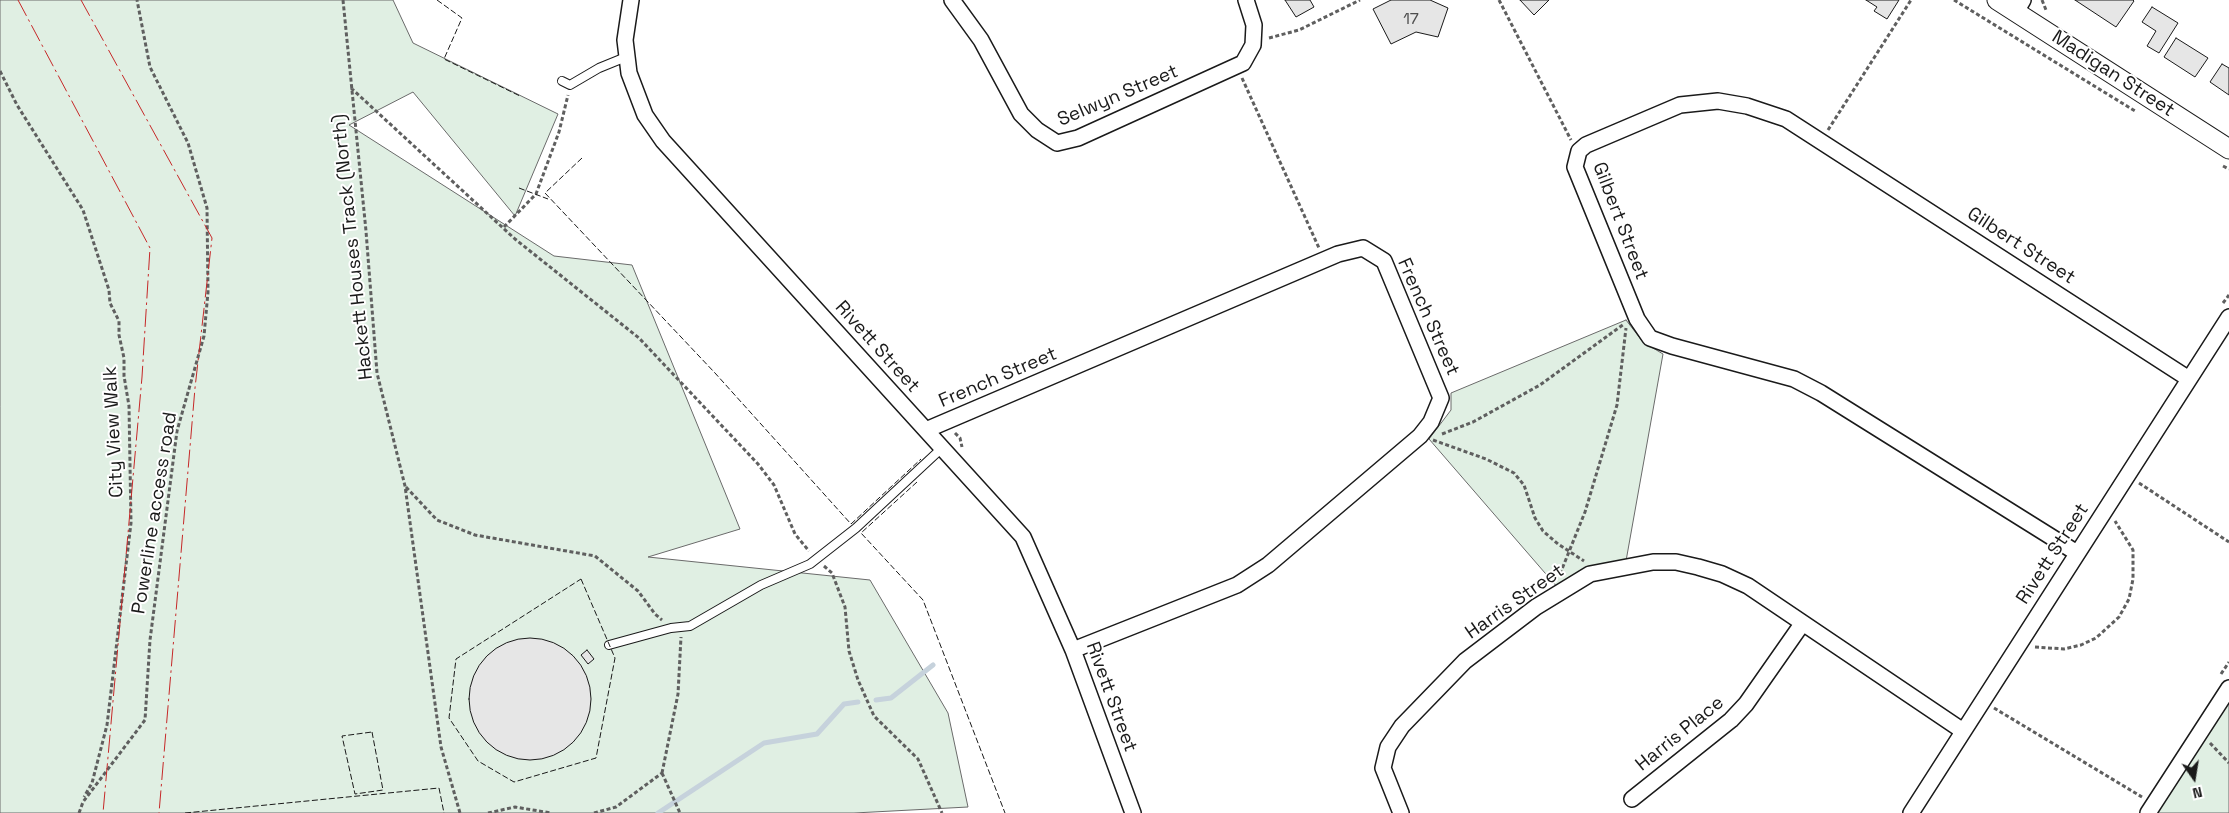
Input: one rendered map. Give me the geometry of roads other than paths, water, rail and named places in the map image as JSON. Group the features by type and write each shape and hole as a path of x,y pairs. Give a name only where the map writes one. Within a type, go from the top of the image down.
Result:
{"street":[{"name":"Rivett Street","path":"631,0 625,40 626,57 634,91 645,114 663,141 1024,537 1073,650 1133,813"},
{"name":"Selwyn Street","path":"952,0 981,40 1021,114 1037,130 1056,143 1078,138 1243,63 1253,45 1254,39 1254,24 1246,0"},
{"name":"Madigan Street","path":"1997,0 2020,6 2225,156"},
{"name":"Gilbert Street","path":"2077,553 1821,393 1794,379 1672,346 1650,338 1630,318 1575,167 1578,155 1586,145 1680,106 1718,101 1746,106 1786,119 1822,140 2189,379"},
{"name":"French Street","path":"926,430 1324,260 1363,248 1384,260 1441,398 1431,422 1420,436 1268,565 1237,585 1073,650"},
{"name":"Rivett Street","path":"1911,813 2229,317"},
{"name":"Harris Street","path":"1401,813 1383,768 1388,747 1402,726 1466,661 1551,597 1590,574 1653,562 1676,562 1698,567 1722,574 1748,586 1963,731"},
{"name":"Harris Place","path":"1632,799 1731,720 1746,704 1802,624"},
{"path":"2148,813 2229,688"}],"lane":[{"path":"562,81 570,85 598,68 626,57"},
{"path":"609,645 672,628 690,626 761,586 816,560 856,528 942,448"}],"waterway":[{"path":"876,700 891,698 933,665"},
{"path":"658,813 764,743 817,734 844,704 858,702"}]}
